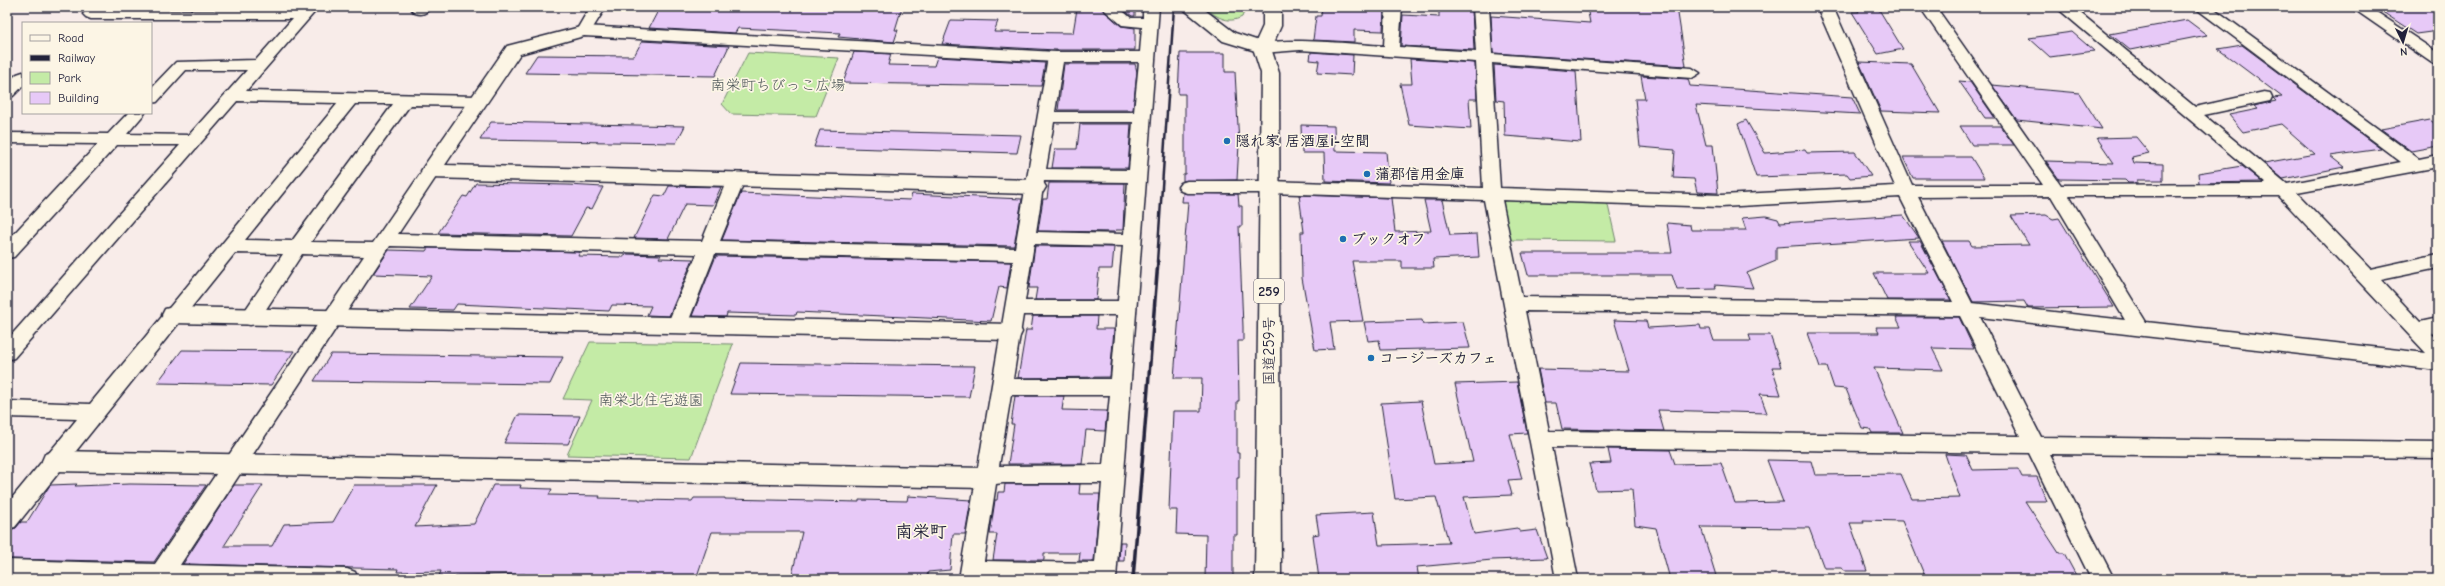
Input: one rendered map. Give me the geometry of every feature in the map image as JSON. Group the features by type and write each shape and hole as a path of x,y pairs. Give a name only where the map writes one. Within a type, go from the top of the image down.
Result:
{"main road":[{"path":"1190,7 1230,37 1262,48 1272,26 1272,7"},
{"path":"431,170 513,50 584,31 1056,57"},
{"name":"国道259号","path":"1262,48 1270,73 1268,579"},
{"path":"431,170 737,177 784,181 1037,181"},
{"path":"172,315 250,318 1011,332"},
{"path":"54,461 234,466 985,478"}],"street":[{"path":"584,31 598,7"},
{"path":"1109,7 1127,22 1150,15 1147,57 1141,117 1137,176 1131,240 1128,308 1105,576 971,575 985,478 1016,308 1056,57 1147,57"},
{"path":"1391,50 1394,7"},
{"path":"1481,7 1492,193 1567,579"},
{"path":"1825,7 1906,191 2104,579"},
{"path":"1928,7 2056,190 2140,328"},
{"path":"2064,7 2284,190 2438,353"},
{"path":"2202,7 2416,165"},
{"path":"2359,7 2438,60"},
{"path":"90,15 307,11"},
{"path":"7,353 196,140 307,11"},
{"path":"1262,48 1300,45 1391,50 1692,73"},
{"path":"152,97 182,65 261,65"},
{"path":"7,92 22,78"},
{"path":"234,96 477,101"},
{"path":"2191,113 2264,97"},
{"path":"7,520 172,315 350,99"},
{"path":"250,318 297,248 405,100"},
{"path":"7,252 136,114"},
{"path":"1047,117 1141,117"},
{"path":"7,138 196,140"},
{"path":"1187,187 1270,187 1721,201 1906,191 2284,190 2438,161"},
{"path":"159,577 431,170"},
{"path":"1037,181 1137,176"},
{"path":"677,325 706,249 737,177"},
{"path":"230,246 297,248 381,245 706,249 1026,247 1131,240"},
{"path":"2366,277 2438,261"},
{"path":"1514,304 1967,309 2438,362"},
{"path":"1016,308 1128,308"},
{"path":"2416,330 2438,325"},
{"path":"1001,387 1121,387"},
{"path":"7,409 95,412"},
{"path":"1541,439 2438,450"},
{"path":"985,478 1003,474 1113,474"},
{"path":"7,570 159,577 347,579"}],"green space":[{"path":"1203,7 1246,7 1242,17 1226,20"},
{"name":"南栄町ちびっこ広場","path":"748,53 839,58 816,116 731,114 722,104"},
{"path":"1502,198 1607,201 1616,241 1510,240"},
{"name":"南栄北住宅遊園","path":"590,342 733,344 691,458 567,455 592,400 563,399"}],"building":[{"path":"660,7 902,7 895,30 898,30 894,42 838,37 840,33 738,28 735,33 649,28"},
{"path":"1082,7 1100,7 1121,26 1135,28 1135,50 1056,50 942,44 951,20 998,21 994,32 1073,33 1077,9 1082,9"},
{"path":"1120,7 1135,7 1135,16 1132,16"},
{"path":"1322,7 1384,7 1383,31 1354,30 1354,42 1313,40 1316,16 1321,16"},
{"path":"1587,7 1677,7 1686,66 1493,53 1491,16 1590,23"},
{"path":"1856,7 1878,8 1903,49 1878,54 1852,12 1859,12"},
{"path":"2375,7 2438,7 2438,31 2416,34"},
{"path":"1439,8 1472,10 1474,50 1401,46 1403,15 1439,17"},
{"path":"2187,20 2207,35 2130,50 2110,34"},
{"path":"2072,32 2094,51 2050,57 2029,38"},
{"path":"642,41 729,46 715,76 525,73 537,55 634,56"},
{"path":"2242,45 2381,149 2330,156 2344,167 2283,179 2264,163 2315,154 2281,124 2243,132 2229,115 2258,109 2254,106 2276,101 2273,98 2282,97 2218,49"},
{"path":"854,52 891,54 888,65 934,66 937,57 1045,63 1041,86 843,83"},
{"path":"1311,52 1353,55 1352,75 1317,73 1319,61 1310,60"},
{"path":"1180,53 1225,53 1225,72 1235,72 1239,144 1237,180 1183,181 1183,174 1185,174 1185,94 1178,94"},
{"path":"1410,59 1475,63 1477,99 1469,99 1471,129 1409,125 1400,84 1412,84"},
{"path":"1859,62 1911,64 1940,113 1881,111"},
{"path":"1064,64 1135,64 1137,72 1133,110 1058,110"},
{"path":"1494,65 1576,71 1581,142 1505,136 1504,101 1496,100"},
{"path":"1641,76 1688,79 1690,86 1852,97 1860,114 1696,105 1706,145 1713,145 1718,193 1697,192 1694,179 1673,178 1675,150 1640,147 1635,99 1645,99"},
{"path":"1959,81 1970,82 1995,118 1985,118"},
{"path":"1992,85 2079,93 2102,129 2017,120"},
{"path":"1746,120 1765,153 1805,150 1807,153 1855,152 1871,176 1850,178 1847,174 1756,177 1738,124"},
{"path":"2430,120 2438,126 2438,146 2411,151 2381,129"},
{"path":"491,122 685,126 676,143 480,140"},
{"path":"1080,124 1131,124 1128,168 1052,168 1055,149 1077,149"},
{"path":"1301,125 1334,126 1335,151 1386,152 1389,183 1325,181 1324,153 1302,153"},
{"path":"1960,126 2000,126 2014,145 1972,145"},
{"path":"820,130 1021,135 1017,153 814,147"},
{"path":"2136,137 2149,153 2132,157 2134,163 2163,164 2163,180 2137,180 2137,183 2128,183 2125,180 2059,179 2046,161 2114,163 2097,138"},
{"path":"1903,157 1971,157 1984,178 1913,178"},
{"path":"2242,166 2262,182 2199,183 2198,173"},
{"path":"476,183 603,187 592,209 586,208 571,236 438,233 463,196 467,197"},
{"path":"1049,183 1125,183 1123,230 1116,230 1115,232 1038,231 1043,199 1047,199"},
{"path":"669,186 721,187 713,205 685,204 668,239 634,238 655,195 664,196"},
{"path":"741,193 910,200 912,194 1022,199 1014,246 722,240"},
{"path":"1183,193 1238,194 1239,206 1242,206 1242,226 1239,226 1243,341 1238,341 1239,401 1237,401 1237,453 1239,453 1239,478 1237,478 1237,535 1233,535 1233,579 1205,579 1206,535 1176,534 1177,510 1169,510 1173,411 1201,411 1202,378 1174,378 1188,202 1182,202"},
{"path":"1299,195 1391,198 1395,232 1431,231 1424,200 1442,200 1450,235 1477,234 1479,257 1433,259 1434,268 1402,268 1402,261 1352,261 1363,321 1330,322 1334,349 1315,350 1302,278 1301,232 1304,232"},
{"path":"1903,215 1919,238 1776,247 1776,261 1747,273 1753,288 1715,285 1716,289 1677,290 1672,275 1528,275 1522,253 1672,253 1667,223 1690,225 1691,230 1746,230 1742,218 1766,216 1778,219 1780,223"},
{"path":"2046,215 2053,219 2059,218 2114,307 2028,308 2024,301 1973,302 1942,241 1969,241 1972,246 2029,245 2011,216"},
{"path":"1908,241 1920,241 1951,300 1887,300 1874,273 1929,273"},
{"path":"1035,246 1114,247 1112,269 1099,269 1096,300 1035,300 1037,288 1029,288"},
{"path":"428,248 580,252 578,256 624,257 626,254 661,255 659,258 693,259 669,316 647,315 651,306 612,305 609,311 457,304 453,310 410,309 432,276 373,274 389,250 426,251"},
{"path":"716,256 1011,262 1007,288 999,287 991,321 797,312 796,315 727,313 726,317 692,316"},
{"path":"1033,316 1097,316 1096,329 1114,329 1110,377 1018,378 1026,330 1031,330"},
{"path":"1896,317 1959,317 1974,349 1932,348 1943,370 1874,368 1903,433 1872,433 1870,429 1862,428 1846,389 1834,388 1827,367 1820,367 1808,333 1879,333 1876,327 1901,327"},
{"path":"1422,320 1423,324 1463,322 1470,348 1381,350 1379,340 1368,341 1364,322"},
{"path":"1614,320 1646,321 1648,328 1700,325 1701,329 1710,329 1714,341 1751,341 1749,335 1770,335 1781,367 1772,367 1781,395 1760,394 1767,413 1658,410 1664,431 1562,429 1556,403 1545,403 1538,369 1629,371"},
{"path":"182,350 294,351 271,385 157,383"},
{"path":"331,354 563,357 550,384 314,381"},
{"path":"741,363 975,366 969,397 730,394"},
{"path":"1517,382 1527,433 1510,434 1522,479 1508,480 1512,495 1464,497 1474,534 1517,528 1520,532 1537,530 1547,558 1492,560 1417,567 1419,579 1319,579 1313,535 1319,534 1316,515 1374,512 1379,545 1449,543 1436,497 1395,499 1381,403 1421,401 1434,464 1473,462 1455,384"},
{"path":"1015,396 1064,396 1062,410 1107,411 1105,431 1086,430 1082,464 1008,464 1014,424 1011,424"},
{"path":"518,415 580,416 568,444 504,443"},
{"path":"1608,449 1670,450 1675,464 1721,463 1735,503 1783,502 1767,460 1811,461 1815,475 1901,474 1912,499 1960,498 1945,454 1966,455 1973,470 2018,469 2022,477 2037,477 2047,501 2025,501 2059,553 2064,553 2078,579 1926,579 1902,521 1863,520 1864,523 1850,523 1867,571 1845,571 1841,568 1824,568 1809,528 1701,527 1717,579 1670,579 1656,528 1635,525 1632,489 1596,490 1589,464 1611,463"},
{"path":"77,484 75,486 130,484 206,485 154,562 7,559 9,530 16,528 21,522 27,522 50,485"},
{"path":"1005,484 1080,484 1079,494 1100,494 1094,561 1079,561 1080,553 1044,553 1044,560 993,560 997,534 990,534 995,500 997,500 998,492 1004,492"},
{"path":"234,485 263,485 224,546 272,546 284,524 333,522 354,485 437,485 415,527 474,524 493,485 521,485 520,488 552,489 549,495 600,496 599,498 639,500 692,501 694,498 725,498 859,502 859,500 907,501 908,496 971,500 965,534 953,534 950,570 928,572 926,579 791,579 802,532 712,532 696,579 612,578 613,574 524,578 525,574 439,576 441,571 397,572 398,569 183,564"},
{"path":"1120,542 1125,542 1124,561 1119,561"}],"railway":[{"path":"1157,262 1174,7"},
{"path":"1133,579 1158,261"}],"place":[{"name":"隠れ家 居酒屋i-空間","path":"1227,141"},
{"name":"蒲郡信用金庫","path":"1367,174"},
{"name":"ブックオフ","path":"1343,239"},
{"name":"コージーズカフェ","path":"1371,358"}],"district":[{"name":"南栄町","path":"921,531"}]}
